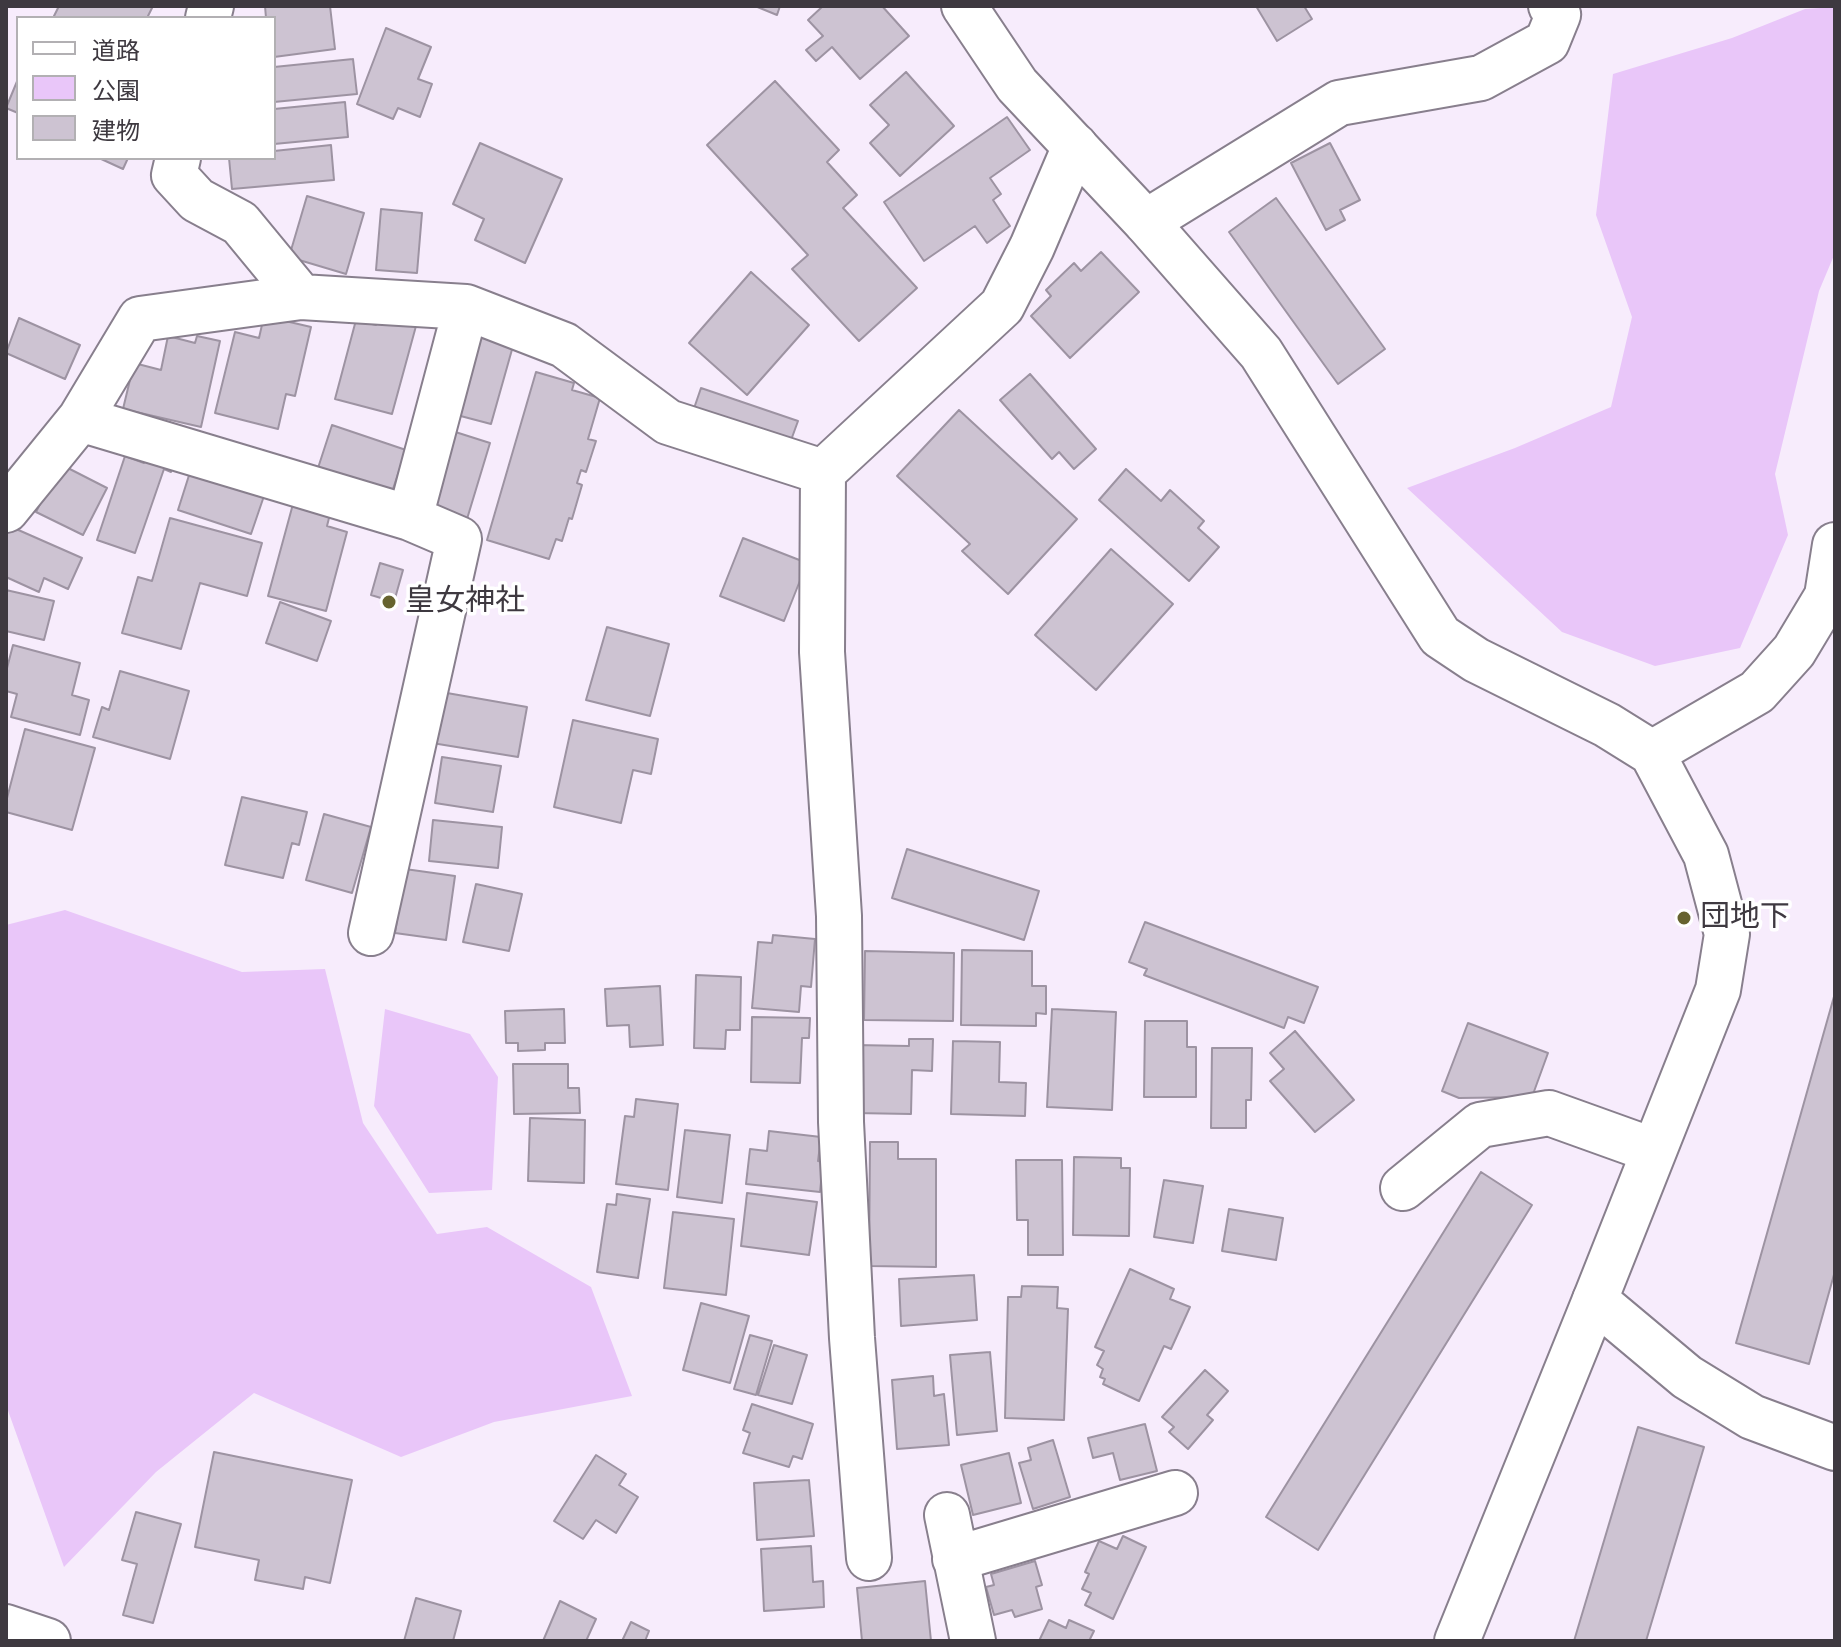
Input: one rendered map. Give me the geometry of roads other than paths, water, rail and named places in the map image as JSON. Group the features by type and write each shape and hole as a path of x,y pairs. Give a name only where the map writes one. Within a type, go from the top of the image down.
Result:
{"street":[{"path":"964,6 1017,85 1146,222 1261,353 1440,636 1476,660 1607,725 1652,753 1706,855 1727,934 1718,990 1457,1641"},
{"path":"1146,222 1339,103 1481,78 1547,42 1558,15 1551,6"},
{"path":"869,1558 852,1338 841,1122 839,916 822,652 823,472 1002,306 1032,247 1075,146"},
{"path":"178,160 174,175 197,200 240,223 301,297"},
{"path":"6,510 80,419 140,319 301,297 466,307 564,345 668,422 823,472"},
{"path":"410,518 466,307"},
{"path":"80,419 410,518 459,539 371,933"},
{"path":"1652,753 1757,692 1794,651 1827,596 1835,545"},
{"path":"1403,1188 1480,1125 1549,1113 1652,1150"},
{"path":"1595,1300 1687,1377 1752,1417 1835,1448"},
{"path":"955,1559 1175,1493"},
{"path":"947,1515 973,1641"},
{"path":"6,1627 48,1641"}],"place":[{"name":"皇女神社","path":"389,602"},
{"name":"団地下","path":"1684,918"}]}
